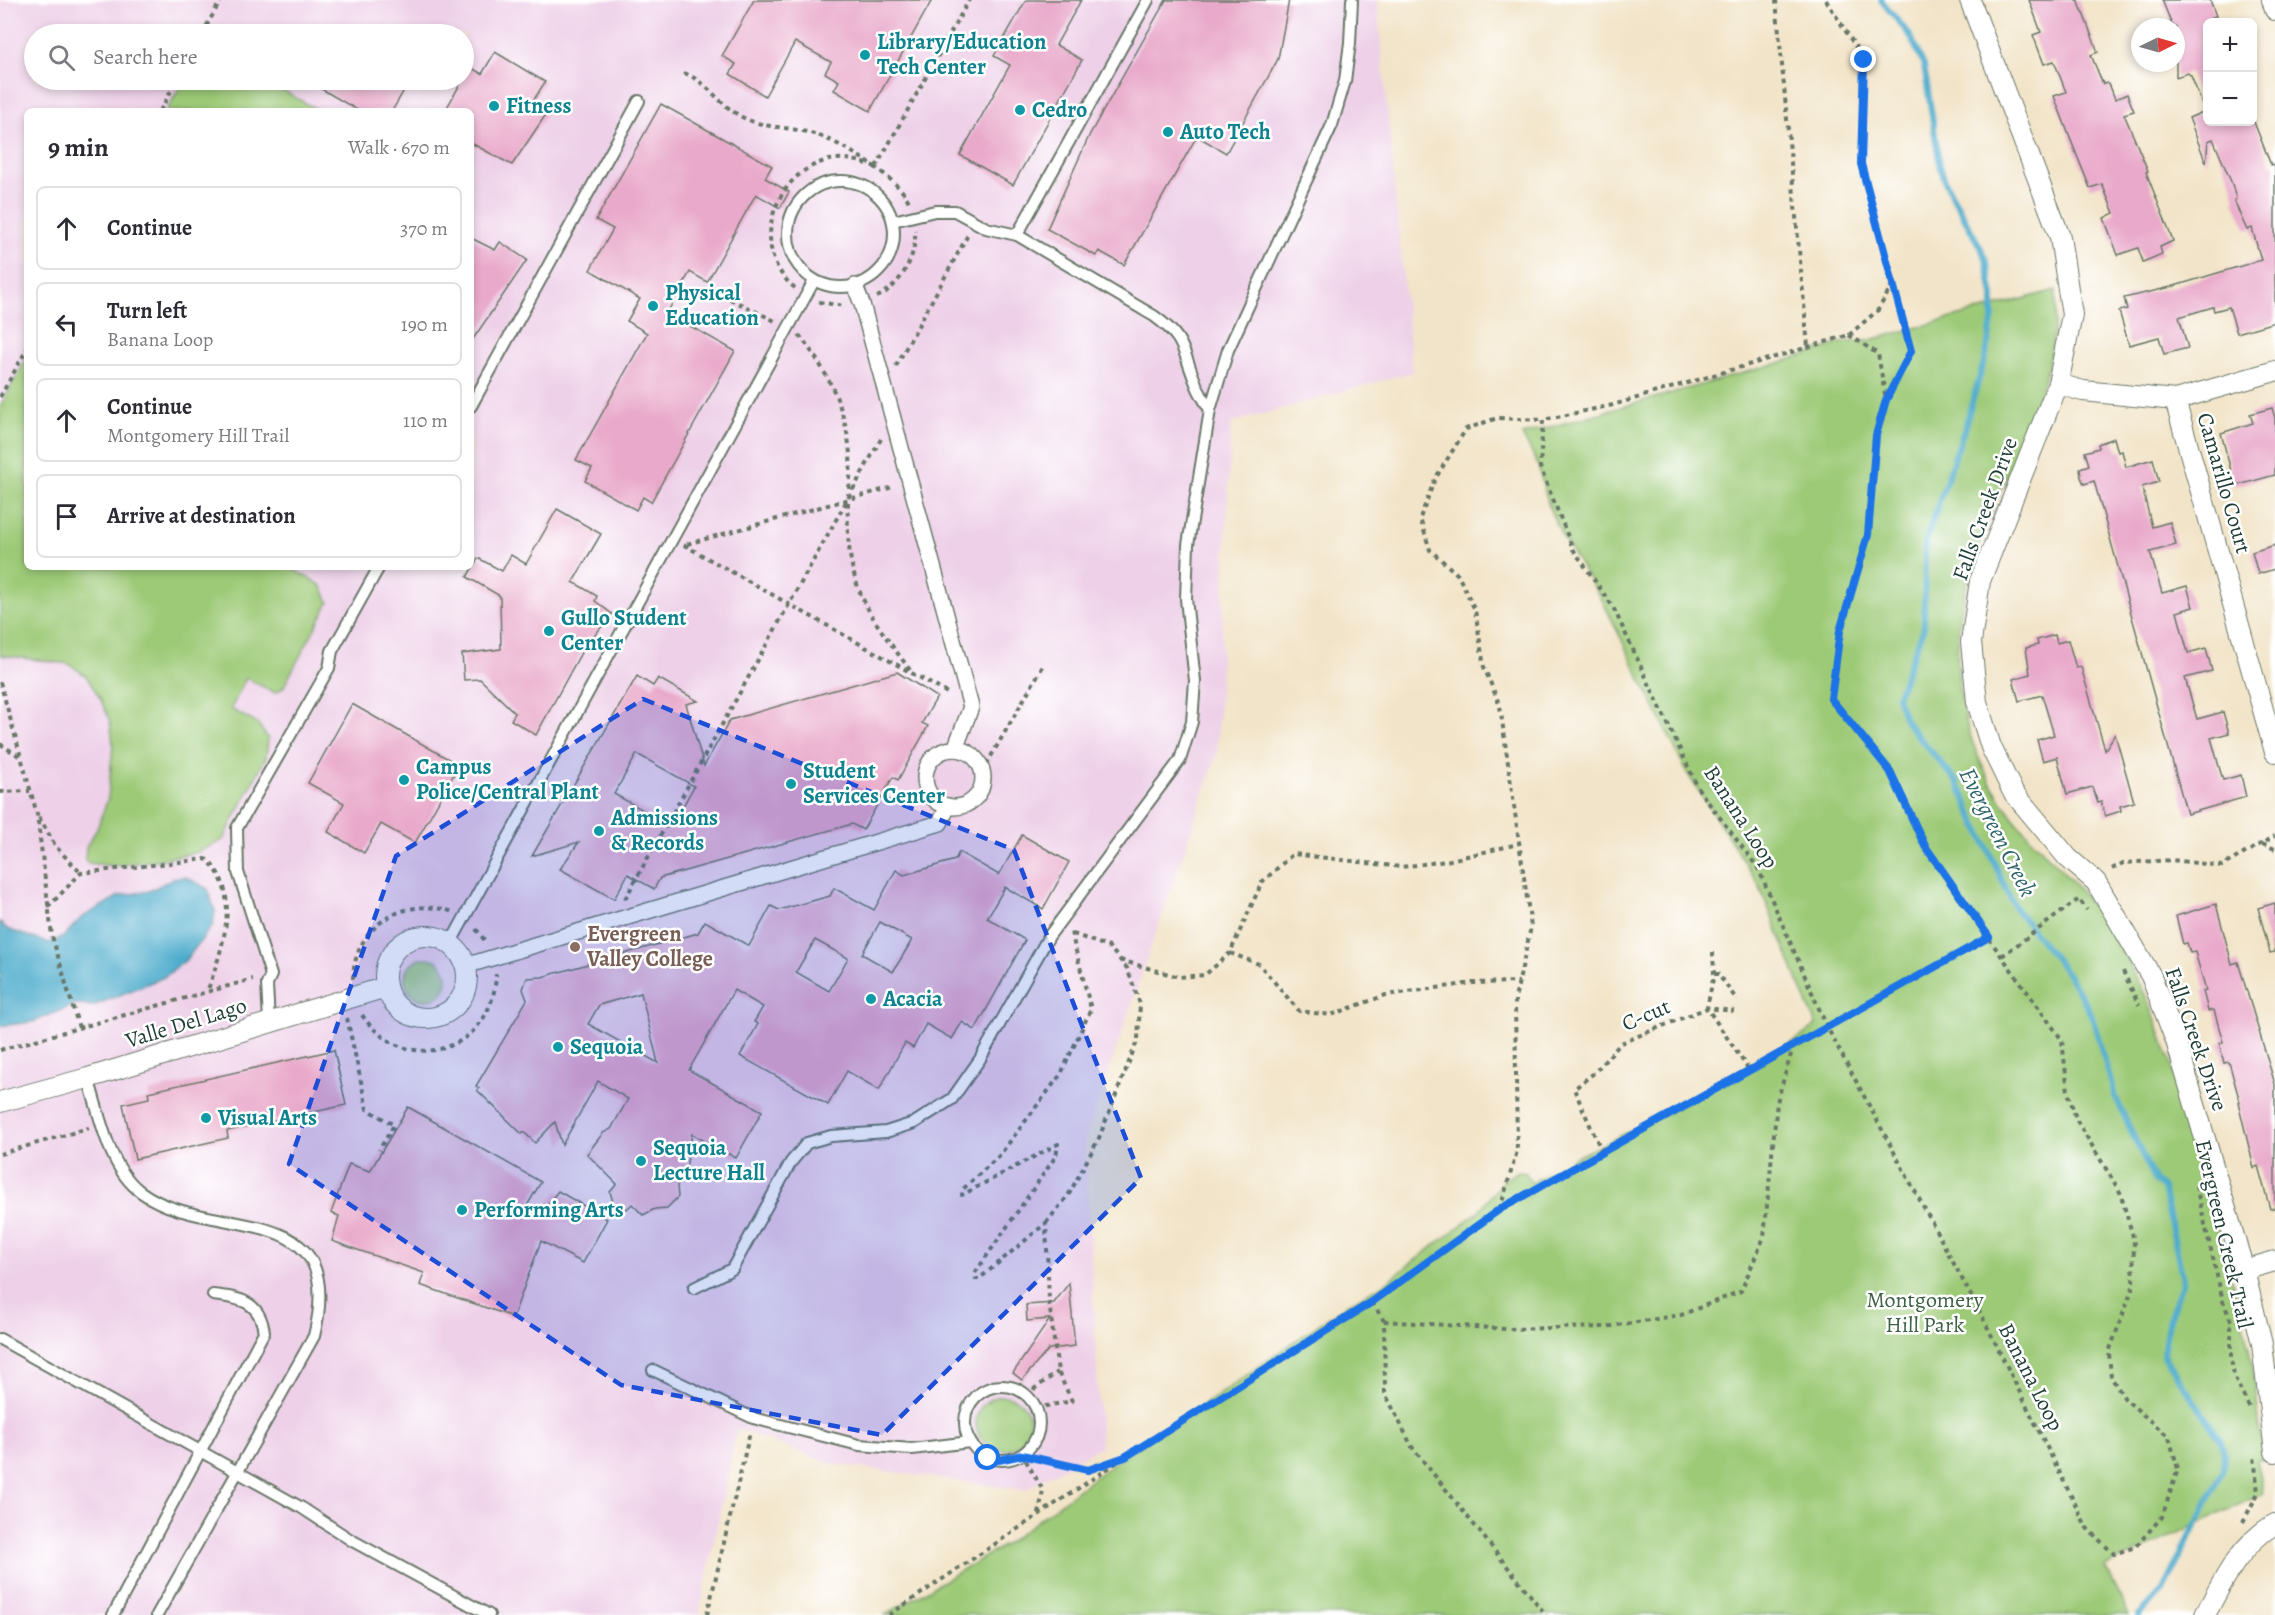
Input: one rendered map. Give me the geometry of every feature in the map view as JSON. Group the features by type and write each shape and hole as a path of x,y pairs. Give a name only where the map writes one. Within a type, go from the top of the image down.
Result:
{"street":[{"name":"Falls Creek Drive","path":"1970,0 2060,237 2072,315 2058,384 1980,581 1971,642 1977,702 1991,747 2013,792 2068,858 2096,882 2151,976 2176,1041 2244,1270 2262,1344 2275,1452"},
{"path":"2272,0 2275,9"},
{"path":"855,286 862,304 891,420 970,707 955,748"},
{"path":"2058,384 2083,391 2175,400 2275,371"},
{"name":"Camarillo Court","path":"2175,400 2275,752"},
{"path":"955,748 973,756 982,772 980,791 975,799 967,804 948,806 932,797 925,779 930,761 937,754 955,748"},
{"path":"465,966 940,823 948,806"},
{"path":"423,936 437,938 450,944 460,954 465,966 467,979 458,1003 436,1017 423,1018 399,1009 386,987 385,973 389,959 398,947 409,939 423,936"},
{"name":"Valle Del Lago","path":"0,1102 88,1078 386,987"},
{"path":"2244,1270 2275,1262"},
{"path":"2205,1615 2222,1582 2242,1552 2275,1524"}],"lane":[{"path":"1017,235 1148,0"},
{"path":"694,1288 732,1269 791,1162 807,1143 831,1136 886,1132 914,1123 952,1099 981,1059 1049,936 1180,760 1192,722 1195,681 1186,599 1188,545 1210,410 1228,350 1332,125 1345,81 1352,0"},
{"path":"474,401 639,101"},
{"path":"835,180 854,181 872,190 885,203 893,221 895,238 891,254 882,268 870,279 855,286 834,288 814,280 799,268 790,251 787,232 791,213 802,197 817,186 835,180"},
{"path":"893,221 935,211 955,211 986,228 1017,235 1172,328 1186,351 1195,382 1210,410"},
{"path":"450,944 814,280"},
{"path":"269,1022 267,984 271,975 238,872 237,828 329,668 332,651 377,570"},
{"path":"88,1078 114,1157 124,1175 140,1191 159,1204 183,1212 275,1231 304,1252 314,1268 320,1288 320,1310 314,1336 157,1615"},
{"path":"113,1615 264,1332 262,1316 252,1306 237,1298 213,1295"},
{"path":"0,1339 302,1508 351,1540 489,1615"},
{"path":"653,1370 753,1418 859,1445 912,1449 970,1442"},
{"path":"1004,1386 1028,1397 1036,1408 1039,1421 1038,1434 1032,1446 1022,1455 999,1460 988,1458 970,1442 966,1416 971,1404 980,1394 992,1388 1004,1386"}],"path":[{"path":"208,24 221,0"},
{"path":"876,167 969,0"},
{"path":"1776,0 1808,347"},
{"path":"1826,0 1864,60 1861,164 1911,351 1886,400 1876,435 1868,535 1840,631 1831,699 1890,771 1925,846 2002,956 2079,898 2091,916"},
{"path":"684,73 697,78 741,117 765,127 816,134 876,167 900,188 914,216 916,238 911,260 899,280 883,295 862,304 833,306 806,296 790,284 778,268 771,250 770,229 773,208 783,190 797,175 815,164 836,159 857,160 876,167"},
{"path":"161,108 171,90"},
{"path":"884,389 975,222"},
{"path":"1500,1209 1517,1150 1515,999 1531,927 1500,706 1484,667 1475,610 1458,575 1430,550 1420,518 1435,479 1466,429 1497,418 1543,420 1613,405 1849,335 1878,310 1893,284"},
{"path":"722,295 788,327 799,335 818,358 843,412 852,471 848,500 849,563 870,615 913,674"},
{"path":"1849,335 1878,354 1886,400"},
{"path":"0,397 24,354"},
{"path":"612,922 891,420"},
{"name":"Banana Loop","path":"1543,420 1540,467 1573,549 1613,607 1699,790 1758,868 1827,1027 1983,1318 2087,1528 2114,1554 2135,1547 2162,1517 2178,1469 2169,1437 2125,1399 2111,1377 2109,1352 2133,1287 2134,1240 2120,1192 2076,1119 2068,1092 2062,1040 2002,956"},
{"path":"909,483 683,545 970,707"},
{"path":"982,772 1043,666"},
{"path":"0,682 37,814 52,936 79,1028"},
{"path":"0,744 19,756"},
{"path":"0,792 30,791"},
{"path":"37,814 56,847 81,873"},
{"path":"2112,869 2123,863 2171,860 2222,866 2275,836"},
{"path":"1120,960 1179,977 1205,975 1230,952 1262,882 1293,854 1401,867 1446,861 1518,844"},
{"path":"2262,844 2275,849"},
{"path":"48,906 81,873 198,858 206,859 212,864 219,878 228,911 225,937 207,992"},
{"path":"353,985 356,955 372,929 383,919 411,908 426,906 441,908 464,919 479,932 493,958 496,988 486,1016 471,1033 452,1046 438,1050 408,1049 381,1036 361,1014 346,1018 367,1109 394,1125 380,1150"},
{"path":"1066,914 1091,1009 1061,1074 999,1156 963,1190 962,1195 1058,1144 1056,1156 975,1273 976,1279 1046,1223 1068,1196 1099,1138 1138,1040 1140,1004 1127,968 1109,947 1072,933"},
{"path":"889,1615 1125,1457 1372,1302 1500,1209 1989,937"},
{"path":"1230,952 1259,964 1299,1011 1331,1015 1386,994 1473,983 1519,982"},
{"path":"1713,952 1714,974 1707,1008 1749,1070"},
{"path":"2120,964 2140,1007"},
{"path":"1714,974 1718,974 1737,1000"},
{"path":"0,1050 253,979"},
{"path":"1707,1008 1734,1011"},
{"name":"C-cut","path":"1602,1152 1574,1089 1594,1073 1621,1043 1707,1008"},
{"path":"1384,1321 1506,1329 1605,1327 1681,1315 1741,1291 1764,1237 1777,1102 1794,1044"},
{"path":"0,1154 89,1128"},
{"name":"Evergreen Creek Trail","path":"2194,1179 2223,1301 2231,1321 2231,1358 2234,1377 2252,1412"},
{"path":"1036,1408 1072,1401 1058,1372 1049,1301 1046,1223"},
{"path":"1372,1302 1384,1321 1385,1394 1412,1447 1545,1615"},
{"path":"1028,1397 1034,1389 1058,1372"},
{"path":"707,1615 753,1418"},
{"path":"2241,1525 2258,1493 2254,1452"},
{"path":"1022,1455 1088,1470 1125,1457"},
{"path":"1022,1455 1043,1490 1040,1514"}],"highlighted area":[{"path":"643,699 1014,850 1141,1178 882,1435 621,1385 289,1164 396,856"}],"shaded area":[{"name":"Evergreen Valley College","path":"0,0 1377,0 1412,372 1231,423 1217,754 1085,1140 1101,1446 1025,1490 833,1464 737,1429 699,1615 0,1615"}],"green space":[{"path":"178,90 282,90 315,108 168,108"},
{"name":"Montgomery Hill Park","path":"2056,290 2053,341 2041,390 1984,532 1968,580 1958,631 1959,684 1962,704 1973,744 2000,799 2025,832 2071,880 2101,919 2136,976 2161,1034 2177,1082 2247,1341 2254,1376 2264,1458 2257,1460 2264,1493 2105,1567 2129,1615 885,1615 1005,1545 1119,1459 1227,1389 1348,1304 1384,1284 1478,1212 1501,1183 1517,1171 1526,1173 1531,1183 1576,1157 1656,1119 1798,1039 1816,1025 1758,883 1687,773 1603,602 1561,534 1550,510 1537,463 1522,435 1786,361 1844,342 1867,341"},
{"path":"24,363 24,570 294,570 321,585 329,602 283,688 275,693 246,678 231,709 258,724 268,739 266,757 223,840 198,852 113,866 89,863 85,860 86,847 97,829 108,798 113,744 110,721 100,698 86,676 69,664 0,655 0,407"},
{"path":"426,958 441,964 447,979 441,994 426,1000 411,994 405,979 411,964"},
{"path":"998,1396 1008,1396 1018,1400 1026,1408 1030,1423 1026,1438 1018,1446 1008,1450 998,1450 988,1446 980,1438 976,1428 976,1418 980,1408 988,1400"}],"water":[{"path":"186,877 208,889 215,911 213,925 186,960 164,977 93,1006 76,1004 33,1022 0,1026 0,922 7,929 48,943 63,937 81,918 119,896 149,891 174,878"}],"building":[{"name":"Library/Education Tech Center","path":"754,0 932,0 870,111 834,90 839,81 825,73 831,62 795,42 765,96 730,74 736,64 722,56"},
{"name":"Cedro","path":"1026,0 1081,0 1056,45 1082,60 1013,185 960,155 1010,65 994,56"},
{"name":"Auto Tech","path":"1166,0 1289,0 1278,59 1226,153 1197,136 1124,265 1099,251 1096,256 1047,229 1090,134"},
{"path":"2029,0 2078,0 2098,52 2091,55 2103,84 2107,83 2110,86 2115,99 2127,94 2134,111 2124,114 2148,171 2146,172 2173,241 2160,247 2162,254 2143,262 2138,248 2118,255 2104,218 2114,213 2102,184 2090,188 2070,138 2054,96 2066,92 2054,61 2044,64 2033,35 2041,32"},
{"path":"2162,0 2210,0 2216,16 2203,18 2203,106 2191,76 2188,73 2176,77 2176,72 2185,72 2185,18 2169,18"},
{"name":"Fitness","path":"495,52 545,82 533,101 549,110 512,165 474,145 474,108 447,108 457,90 474,90 474,69 482,74"},
{"path":"323,90 404,90 394,108 354,108"},
{"name":"Physical Education","path":"661,104 772,166 765,178 789,192 780,208 756,194 707,282 690,272 667,313 735,351 651,502 643,497 636,510 585,481 592,468 576,460 647,333 627,321 640,299 590,270 613,229 596,220"},
{"path":"2203,112 2203,126 2256,126 2271,165 2275,164 2275,322 2237,333 2229,307 2214,311 2213,307 2179,317 2188,348 2164,354 2159,337 2129,345 2119,311 2127,309 2124,298 2171,287 2261,260 2252,228 2247,230 2241,217 2234,200 2236,199 2232,184 2213,139 2208,141 2206,163 2189,118"},
{"path":"474,240 495,250 500,242 527,260 474,338"},
{"path":"2272,408 2275,418 2275,475 2235,486 2221,433 2253,423 2250,414"},
{"path":"2114,438 2118,452 2122,451 2126,467 2153,459 2159,482 2142,487 2152,527 2170,522 2176,545 2150,552 2162,593 2187,586 2193,607 2177,612 2188,653 2206,648 2212,671 2185,678 2197,719 2223,712 2229,733 2211,738 2223,780 2241,775 2246,797 2187,814 2094,481 2084,484 2081,477 2080,468 2089,465 2085,452 2099,448 2098,444"},
{"name":"Gullo Student Center","path":"557,509 601,534 573,582 597,596 595,601 612,614 582,651 536,735 511,720 515,713 480,679 464,680 462,654 501,649 500,596 467,577 471,570 474,570 478,558 502,571 511,555 526,564"},
{"path":"2275,545 2275,569 2258,574 2252,552"},
{"path":"2055,635 2057,643 2068,640 2076,668 2081,667 2105,750 2115,734 2134,802 2120,806 2121,811 2105,816 2101,802 2098,803 2092,787 2067,794 2057,757 2043,761 2037,740 2054,735 2042,695 2019,701 2013,679 2030,674 2026,648 2038,645 2037,640"},
{"name":"Student Services Center","path":"897,672 937,697 922,723 928,726 898,780 893,777 863,830 852,824 660,878 654,889 628,874 614,899 560,869 579,842 532,856 637,676 653,686 658,678 698,701 686,704 704,766 730,720","holes":["637,754 694,786 672,826 614,794"]},
{"name":"Campus Police/Central Plant","path":"352,704 459,765 415,843 381,824 364,853 328,832 344,803 308,783"},
{"name":"Acacia","path":"1022,835 1069,862 1043,909 1005,887 987,918 1025,940 975,1030 962,1022 952,1039 926,1024 913,1048 905,1043 879,1090 847,1071 828,1105 740,1056 758,1024 754,1022 763,1007 734,990 689,1070 762,1111 736,1158 692,1134 686,1168 677,1186 678,1197 667,1208 655,1209 643,1215 632,1204 627,1209 614,1205 610,1192 617,1184 587,1154 603,1133 611,1129 628,1099 598,1081 562,1145 555,1122 535,1143 524,1132 522,1134 477,1090 479,1088 476,1086 527,1000 523,989 527,978 542,977 698,933 705,921 749,946 771,906 779,910 830,896 834,888 874,910 896,870 904,875 955,860 959,852 999,875","holes":["880,922 912,940 893,972 862,954","815,940 848,958 829,991 796,972","641,993 658,1063 588,1024 599,1005"]},
{"path":"2275,903 2275,952 2270,953 2258,908"},
{"path":"2216,904 2232,964 2238,962 2275,1084 2275,1208 2270,1209 2258,1166 2254,1168 2229,1062 2224,1063 2219,1043 2223,1042 2214,1010 2208,1011 2203,991 2206,990 2195,952 2190,953 2187,943 2183,944 2176,916"},
{"name":"Visual Arts","path":"334,1050 346,1105 227,1131 228,1138 135,1159 123,1104 149,1098 148,1092"},
{"name":"Performing Arts","path":"408,1107 541,1182 525,1209 537,1217 558,1191 607,1219 583,1263 541,1241 513,1317 420,1285 424,1273 332,1241 339,1216 331,1213 349,1164 370,1171"},
{"path":"1069,1283 1075,1346 1049,1349 1022,1380 1013,1373 1050,1319 1027,1321 1026,1305 1054,1303"}],"waterway":[{"name":"Evergreen Creek","path":"1881,0 1911,37 1924,66 1940,166 1946,184 1986,258 1993,296 1993,316 1986,355 1963,433 1925,543 1924,627 1897,697 1906,722 1957,782 2015,908 2069,976 2091,1013 2115,1096 2154,1180 2163,1188 2183,1280 2168,1323 2163,1354 2221,1441 2224,1453 2223,1471 2163,1590 2139,1615"}],"place":[{"name":"Library/Education Tech Center","path":"865,55"},
{"name":"Fitness","path":"494,106"},
{"name":"Cedro","path":"1020,110"},
{"name":"Auto Tech","path":"1168,132"},
{"name":"Physical Education","path":"653,306"},
{"name":"Gullo Student Center","path":"549,631"},
{"name":"Campus Police/Central Plant","path":"404,780"},
{"name":"Student Services Center","path":"791,784"},
{"name":"Admissions & Records","path":"599,831"},
{"name":"Evergreen Valley College","path":"575,947"},
{"name":"Acacia","path":"871,999"},
{"name":"Sequoia","path":"558,1047"},
{"name":"Visual Arts","path":"206,1118"},
{"name":"Sequoia Lecture Hall","path":"641,1161"},
{"name":"Performing Arts","path":"462,1210"}],"route":[{"path":"988,1458 1011,1459 1022,1455 1088,1470 1125,1457 1372,1302 1500,1209 1989,937 1925,846 1890,771 1831,699 1840,631 1868,535 1876,435 1886,400 1911,351 1861,164 1864,60"}]}
